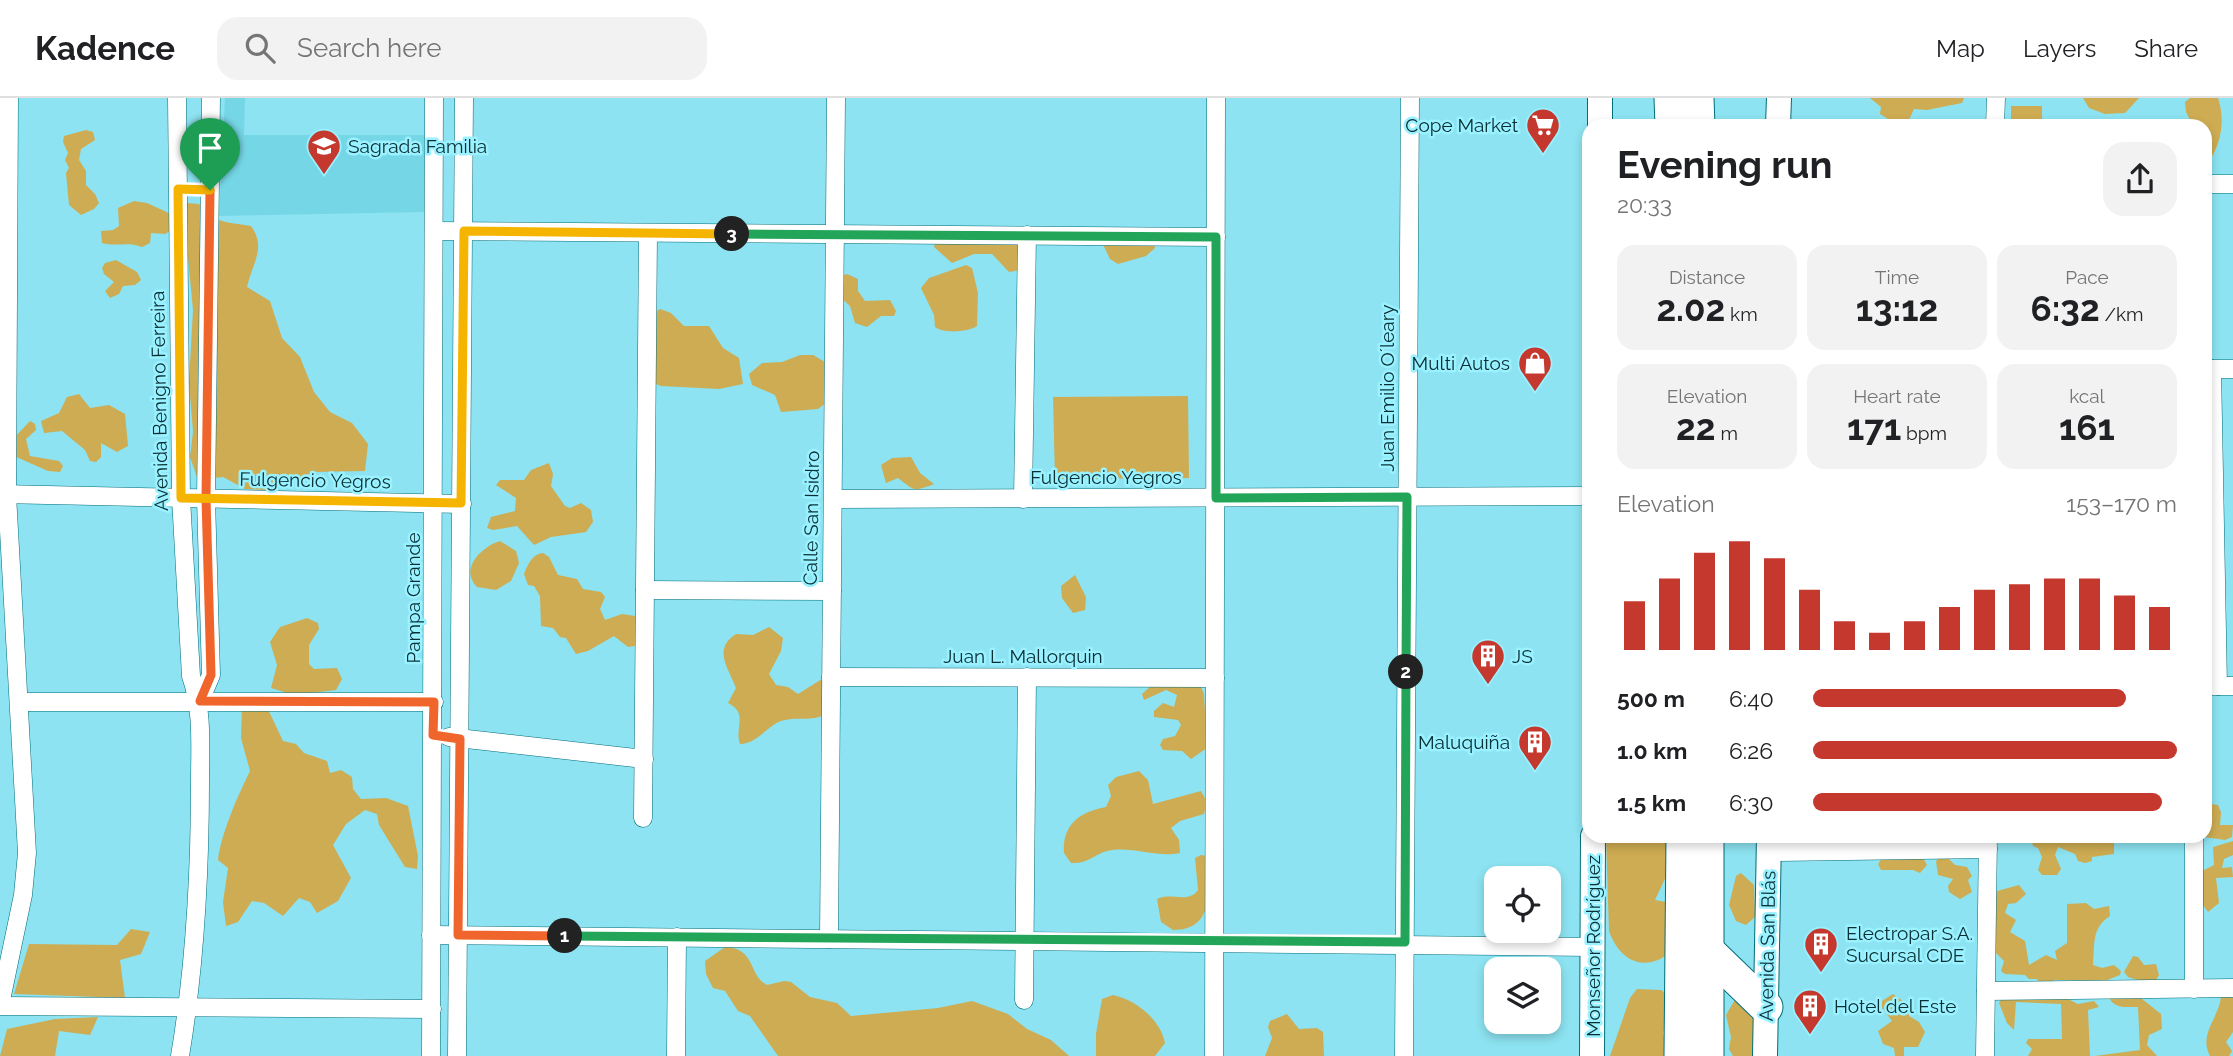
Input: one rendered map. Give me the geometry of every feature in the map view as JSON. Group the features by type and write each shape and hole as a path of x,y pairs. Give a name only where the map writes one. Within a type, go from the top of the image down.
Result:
{"highway":[{"path":"1671,98 1672,119"},
{"path":"1698,98 1698,119"},
{"path":"1681,1056 1683,843"},
{"path":"1707,843 1707,1056"},
{"path":"1707,950 1766,1007"}],"street":[{"path":"9,98 3,495 20,702 27,853 23,895 0,1005 188,1009 432,1009"},
{"name":"Avenida Benigno Ferreira","path":"177,98 181,498 191,676 200,701 200,846 188,1009 180,1056"},
{"name":"Avenida Benigno Ferreira","path":"200,701 211,675 206,499 211,98"},
{"name":"Pampa Grande","path":"430,1056 434,702 434,98"},
{"path":"457,1056 464,98"},
{"name":"Calle San Isidro","path":"829,939 836,98"},
{"path":"1214,1056 1216,98"},
{"name":"Juan Emilio O´leary","path":"1404,1056 1410,98"},
{"path":"1600,98 1600,119"},
{"path":"1779,98 1779,119"},
{"path":"1995,119 1996,98"},
{"path":"2212,184 2233,184"},
{"path":"178,189 210,190"},
{"path":"434,230 1216,237"},
{"path":"643,818 648,234"},
{"path":"1023,499 1027,234"},
{"path":"2212,369 2233,369"},
{"path":"2212,464 2219,686"},
{"name":"Fulgencio Yegros","path":"3,495 461,503"},
{"name":"Fulgencio Yegros","path":"833,499 1582,496"},
{"path":"645,590 832,591"},
{"name":"Juan L. Mallorquin","path":"831,677 1215,678"},
{"path":"1024,1000 1027,677"},
{"path":"20,702 434,702"},
{"path":"433,735 644,760"},
{"name":"Monseñor Rodríguez","path":"1592,1056 1594,843"},
{"path":"1769,844 1988,843 1985,1056"},
{"path":"2194,843 2194,989"},
{"name":"Avenida San Blás","path":"1765,1056 1769,844"},
{"path":"431,935 1215,943 1405,942 1592,947"},
{"path":"676,1056 677,937"},
{"path":"1986,991 2233,988"}],"shaded area":[{"name":"Sagrada Familia","path":"225,98 245,98 244,135 427,135 426,212 219,216"},
{"path":"1870,98 1964,98 1962,103 1927,110 1914,109 1909,119 1888,119 1880,114 1881,107"},
{"path":"2083,98 2139,98 2125,113 2105,114 2089,108"},
{"path":"2190,98 2218,98 2221,130 2212,156 2212,119 2190,119 2185,102"},
{"path":"2011,106 2042,106 2042,119 2011,119"},
{"path":"86,130 93,132 95,140 81,149 79,160 86,171 86,185 99,203 94,209 81,215 69,205 66,173 69,168 65,160 68,153 63,142 64,136"},
{"path":"134,201 147,203 173,215 175,228 165,234 151,233 150,243 142,247 102,243 101,231 113,230 119,226 118,208"},
{"path":"187,203 199,204 222,221 251,226 256,234 258,249 247,287 270,301 282,338 300,357 314,392 330,412 352,423 368,444 365,471 315,472 269,490 245,489 223,477 198,480 190,457 193,432 189,382 193,310 185,226"},
{"path":"997,238 1021,245 1021,270 1009,272 992,254 974,254 952,263 934,247 936,240"},
{"path":"1100,238 1154,243 1155,248 1146,256 1118,264 1110,259"},
{"path":"116,260 137,272 141,280 135,285 123,286 119,294 110,298 105,291 114,282 104,274 102,268 105,263"},
{"path":"966,265 972,268 978,293 977,326 968,330 944,331 935,327 934,315 921,288 929,278"},
{"path":"847,274 858,279 858,291 865,301 890,300 896,311 894,316 881,316 867,327 855,323 850,306 841,298 841,276"},
{"path":"660,309 671,313 684,326 709,326 723,348 739,358 743,384 719,389 661,386 650,382 640,351 640,332 643,323"},
{"path":"800,355 813,355 825,362 827,402 818,409 781,412 775,395 752,385 749,374 762,363 782,362"},
{"path":"79,394 90,408 109,405 125,414 128,446 117,452 101,443 101,457 96,462 90,461 85,450 62,431 44,433 41,421 59,413 67,397"},
{"path":"1188,396 1189,478 1055,479 1053,397"},
{"path":"30,421 35,424 36,430 26,439 30,456 59,461 63,466 60,472 48,471 14,456 14,438"},
{"path":"911,457 920,473 934,484 918,489 911,488 898,478 886,483 881,465 892,458"},
{"path":"549,463 553,474 551,486 565,506 570,508 581,503 591,510 593,522 586,532 551,537 534,545 517,526 493,530 487,528 491,517 515,511 516,498 496,485 500,480 524,480 531,470"},
{"path":"500,541 516,551 519,563 511,581 496,590 477,587 470,573 471,566 480,553"},
{"path":"543,553 549,557 558,575 577,579 583,589 601,592 605,597 600,609 605,620 622,614 635,616 639,621 640,645 628,647 614,636 588,651 576,654 566,638 560,637 553,628 541,626 540,596 534,586 528,585 524,574 533,557"},
{"path":"1075,575 1086,597 1085,610 1073,613 1062,598 1061,586"},
{"path":"307,618 318,623 319,629 309,645 309,664 314,669 337,668 342,679 336,690 294,695 271,688 277,665 270,642 280,627"},
{"path":"769,627 783,638 781,651 769,674 776,685 788,687 798,694 822,679 827,690 824,715 779,722 753,740 740,744 738,712 728,703 736,688 724,660 725,646 736,634 753,635"},
{"path":"1199,682 1204,694 1207,748 1191,759 1182,751 1163,750 1160,745 1163,739 1175,736 1181,725 1178,720 1154,717 1154,711 1163,703 1174,707 1177,695 1166,690 1144,700 1142,694 1152,685"},
{"path":"242,704 266,705 283,741 296,744 304,753 327,761 330,773 341,770 352,777 353,789 361,799 386,798 408,806 418,856 417,869 405,867 379,825 377,814 365,810 346,824 333,845 351,878 338,901 317,913 310,902 299,898 283,916 264,903 252,901 238,922 226,926 223,902 228,868 218,860 226,827 250,771 241,738"},
{"path":"1139,771 1148,780 1153,804 1201,791 1207,802 1204,814 1180,821 1171,828 1179,840 1180,853 1116,850 1071,863 1064,853 1069,827 1080,816 1106,807 1111,796 1108,785 1116,777"},
{"path":"2212,804 2218,805 2221,812 2220,825 2233,825 2232,837 2225,840 2212,838"},
{"path":"2233,841 2233,855 2224,859 2222,868 2232,867 2233,877 2216,878 2219,903 2208,912 2203,905 2200,872 2214,865 2213,847"},
{"path":"1606,843 1680,843 1655,900 1666,902 1674,949 1654,961 1636,961 1620,951 1609,931"},
{"path":"2032,843 2114,843 2114,854 2092,857 2092,861 2085,863 2078,861 2075,854 2058,847 2055,855 2061,869 2057,875 2042,875 2038,870 2042,857 2038,848"},
{"path":"1207,856 1207,904 1197,923 1173,930 1161,922 1157,899 1185,897 1198,890 1195,858"},
{"path":"1941,856 1946,856 1955,865 1967,867 1972,876 1968,880 1972,892 1960,899 1949,892 1948,886 1953,879 1938,875 1936,861"},
{"path":"1882,858 1923,858 1927,865 1920,873 1913,870 1881,870 1878,864"},
{"path":"1741,873 1754,885 1755,917 1746,925 1736,921 1729,905 1736,876"},
{"path":"2019,885 2026,894 2016,903 2008,904 2005,913 2016,920 2010,932 2025,941 2029,965 2046,955 2057,960 2055,951 2067,943 2067,904 2086,903 2094,909 2109,906 2110,916 2100,926 2095,938 2093,965 2102,968 2114,965 2121,971 2120,975 2105,981 2055,980 2040,985 2037,979 2001,971 2004,961 1994,951 1990,893"},
{"path":"131,929 150,932 141,954 120,960 125,998 14,994 29,944 117,945"},
{"path":"725,947 742,952 761,981 767,985 791,982 810,997 837,1003 851,1016 938,1008 972,1001 1008,1014 1027,1029 1051,1040 1069,1056 778,1056 750,1016 738,1011 725,991 713,988 706,974 705,961"},
{"path":"2133,956 2138,957 2144,965 2156,964 2159,975 2153,985 2128,977 2124,972"},
{"path":"1637,989 1661,990 1670,997 1663,1034 1669,1045 1669,1056 1610,1056 1630,998"},
{"path":"2132,991 2161,1014 2162,1029 2149,1035 2147,1045 2157,1056 2095,1056 2140,1050 2138,1007 2115,1004 2107,993"},
{"path":"2228,992 2233,998 2233,1032 2226,1042 2232,1051 2229,1056 2210,1056 2207,1048 2208,1033 2221,995"},
{"path":"1893,994 1907,1004 1909,1016 1919,1022 1925,1032 1918,1047 1904,1047 1904,1056 1895,1056 1894,1048 1883,1044 1878,1031 1892,1021 1882,1008 1882,1001"},
{"path":"2058,994 2078,1004 2094,1001 2099,1007 2088,1010 2090,1056 2028,1056 2032,1049 2026,1043 2028,1039 2062,1039 2061,1004 2016,1002 2014,1030 2007,1023 1999,1003 2003,996"},
{"path":"1113,995 1138,1006 1158,1026 1165,1043 1155,1056 1096,1056 1096,1034 1102,999"},
{"path":"1737,996 1760,1020 1753,1043 1755,1056 1733,1056 1729,1049 1731,1037 1726,1015"},
{"path":"1287,1014 1299,1029 1317,1028 1323,1032 1324,1056 1265,1056 1272,1038 1268,1027 1270,1021"},
{"path":"98,1017 90,1035 59,1031 55,1056 0,1056 7,1029 55,1019"}],"place":[{"name":"Cope Market","path":"1543,155"},
{"name":"Sagrada Familia","path":"324,176"},
{"name":"Multi Autos","path":"1535,393"},
{"name":"JS","path":"1488,686"},
{"name":"Maluquiña","path":"1535,772"},
{"name":"Electropar S.A. Sucursal CDE","path":"1821,974"},
{"name":"Hotel del Este","path":"1810,1036"}],"route":[{"path":"210,190 178,189 181,498 206,499 461,503 464,231 1216,237 1216,498 1407,497 1405,942 1215,943 458,935 460,739 433,735 434,702 200,701 211,675 206,499 210,190"}]}
